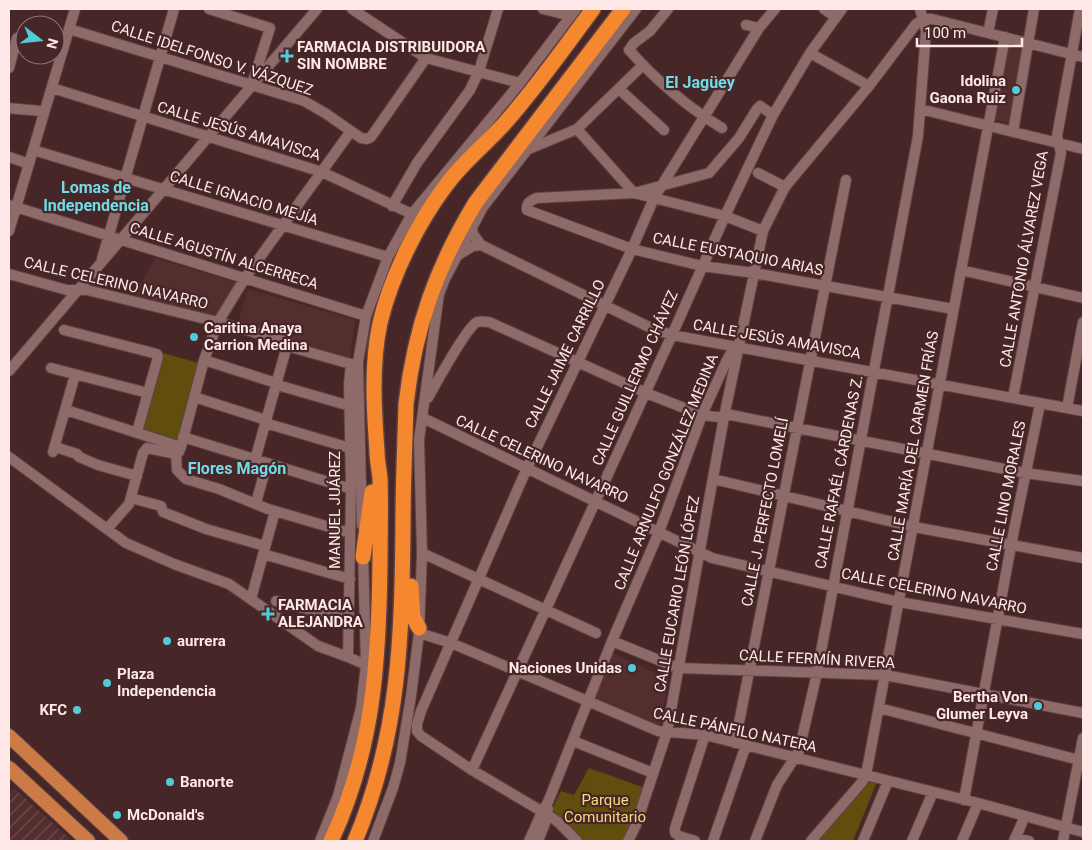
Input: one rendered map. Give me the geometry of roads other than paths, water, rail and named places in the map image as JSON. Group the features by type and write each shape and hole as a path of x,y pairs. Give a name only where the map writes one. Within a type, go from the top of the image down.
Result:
{"highway":[{"path":"422,202 451,180 504,124 594,9"},
{"path":"354,841 369,805 379,773 393,707 399,663 402,614 406,404 416,344 440,269 458,231 476,202 623,9"},
{"path":"331,841 344,812 364,749 377,666 380,628 380,476 377,451 375,362 380,323 402,261 421,225 451,180 459,158"},
{"path":"363,557 377,451"},
{"path":"403,520 408,553 413,617 419,631"}],"main road":[{"path":"9,736 121,841"},
{"path":"9,768 88,841"}],"street":[{"path":"65,37 75,9"},
{"path":"100,264 174,9"},
{"path":"209,9 270,28 252,85"},
{"path":"9,371 317,9"},
{"path":"352,9 426,58 520,83"},
{"path":"392,206 417,163 458,107 479,71 498,9"},
{"path":"543,9 573,11"},
{"path":"373,841 393,788 400,763 412,696 419,631 422,553 418,440 439,294 482,207 636,9"},
{"path":"668,9 650,31 629,50 643,65 704,117 722,128"},
{"name":"CALLE JAIME CARRILLO","path":"472,770 421,736 417,731 417,724 421,711 527,468 632,249 654,198 759,28 775,9"},
{"path":"824,9 839,13"},
{"path":"988,33 993,9"},
{"path":"1013,132 1034,9"},
{"name":"CALLE ANTONIO ÁLVAREZ VEGA","path":"1013,397 1061,153 1057,136 1080,9"},
{"path":"320,841 338,796 352,748 362,708 366,665 354,365 366,316 388,257 412,214 520,83 573,11"},
{"name":"CALLE GUILLERMO CHÁVEZ","path":"472,770 646,393 724,216 773,115 810,53 839,13"},
{"path":"922,14 932,19 1083,57"},
{"name":"CALLE ARNULFO GONZÁLEZ MEDINA","path":"538,841 548,802 612,641 659,532 702,415 726,362 731,353 738,347 763,231 785,187 869,86 922,14"},
{"name":"CALLE RAFAÉL CÁRDENAS Z.","path":"755,841 778,785 801,745 817,673 918,136 926,31 922,14"},
{"path":"746,24 759,28"},
{"name":"CALLE IDELFONSO V. VÁZQUEZ","path":"69,29 304,101 325,112 361,138 367,140 426,58"},
{"name":"CALLE MARÍA DEL CARMEN FRÍAS","path":"811,841 866,775 1005,37"},
{"path":"9,68 15,46"},
{"path":"810,53 869,86"},
{"path":"9,231 12,206 29,164 52,88 56,65"},
{"path":"527,149 577,130 643,65"},
{"name":"CALLE JESÚS AMAVISCA","path":"52,88 322,172 412,214"},
{"path":"618,89 664,130"},
{"path":"634,193 709,173 739,138 760,106 773,115"},
{"path":"9,108 22,110 31,117 43,116"},
{"path":"920,110 1083,149"},
{"path":"577,130 634,193 724,216 763,231"},
{"path":"350,533 275,512 219,489 186,479 177,470 181,445 204,360 218,322 245,278 351,131"},
{"name":"CALLE IGNACIO MEJÍA","path":"33,150 388,257"},
{"path":"9,157 29,164"},
{"path":"758,173 785,187"},
{"name":"CALLE J. PERFECTO LOMELÍ","path":"713,841 740,744 749,671 846,180"},
{"name":"CALLE EUSTAQUIO ARIAS","path":"634,193 537,198 526,206 527,210 531,212 632,249 702,266 754,273 953,309"},
{"name":"CALLE AGUSTÍN ALCERRECA","path":"12,206 366,316"},
{"path":"458,255 473,246 481,245 473,234 472,227"},
{"name":"CALLE JESÚS AMAVISCA","path":"481,245 653,329 672,335 1083,411"},
{"path":"961,270 1083,298"},
{"name":"CALLE CELERINO NAVARRO","path":"9,274 67,290 87,290 218,322 288,342"},
{"path":"424,403 464,338 475,324 480,321 489,322 646,393 702,415 724,417 731,415 1026,473 1083,481"},
{"path":"1067,408 1083,322"},
{"path":"64,330 158,354 137,432"},
{"path":"255,460 288,342 294,348 354,365"},
{"name":"CALLE EUCARIO LEÓN LÓPEZ","path":"628,841 636,825 667,732 738,347"},
{"path":"204,360 281,386 350,406"},
{"name":"MANUEL JUÁREZ","path":"348,656 351,489 349,383 354,365"},
{"path":"51,368 148,393"},
{"path":"75,375 54,449 77,454 79,457 98,465 137,476"},
{"path":"194,397 265,422 350,448"},
{"name":"CALLE LINO MORALES","path":"964,800 1011,545 1040,404"},
{"path":"66,410 137,432 141,429 181,445"},
{"name":"CALLE CELERINO NAVARRO","path":"422,418 712,558 899,602 1083,634"},
{"path":"107,529 125,510 131,498 143,453 147,448 181,445 235,452 267,464 351,489"},
{"path":"9,457 134,547 229,584 318,646 348,656 366,665"},
{"path":"256,503 267,464"},
{"path":"713,479 914,528 1083,558"},
{"path":"131,498 160,506 163,512 206,529 350,579"},
{"path":"250,599 275,512"},
{"path":"422,553 480,578 596,633"},
{"path":"276,601 349,620"},
{"name":"CALLE PÁNFILO NATERA","path":"419,631 452,643 658,731 705,735 978,803 1083,832"},
{"name":"CALLE FERMÍN RIVERA","path":"612,641 678,668 885,675 1083,713"},
{"path":"879,708 1081,761"},
{"path":"695,841 679,836 675,833 675,828 705,735"},
{"path":"1063,841 1081,761 1083,738"},
{"path":"572,741 653,773"},
{"path":"472,770 545,813 558,822 576,841"},
{"path":"863,841 888,781"},
{"path":"912,841 933,792"},
{"path":"962,841 978,803"},
{"name":"CALLE ARNULFO GONZÁLEZ MEDINA","path":"530,841 545,813"},
{"path":"1022,823 1014,839 1029,841"}],"place":[{"name":"FARMACIA DISTRIBUIDORA SIN NOMBRE","path":"287,56"},
{"name":"Idolina Gaona Ruiz","path":"1016,90"},
{"name":"Caritina Anaya Carrion Medina","path":"194,337"},
{"name":"FARMACIA ALEJANDRA","path":"268,614"},
{"name":"aurrera","path":"167,641"},
{"name":"Naciones Unidas","path":"632,668"},
{"name":"Plaza Independencia","path":"107,683"},
{"name":"Bertha Von Glumer Leyva","path":"1038,706"},
{"name":"KFC","path":"77,710"},
{"name":"Banorte","path":"170,782"},
{"name":"McDonald's","path":"117,815"}],"district":[{"name":"El Jagüey","path":"700,82"},
{"name":"Lomas de Independencia","path":"96,196"},
{"name":"Flores Magón","path":"237,468"}],"park label":[{"name":"Parque Comunitario","path":"605,808"}]}
